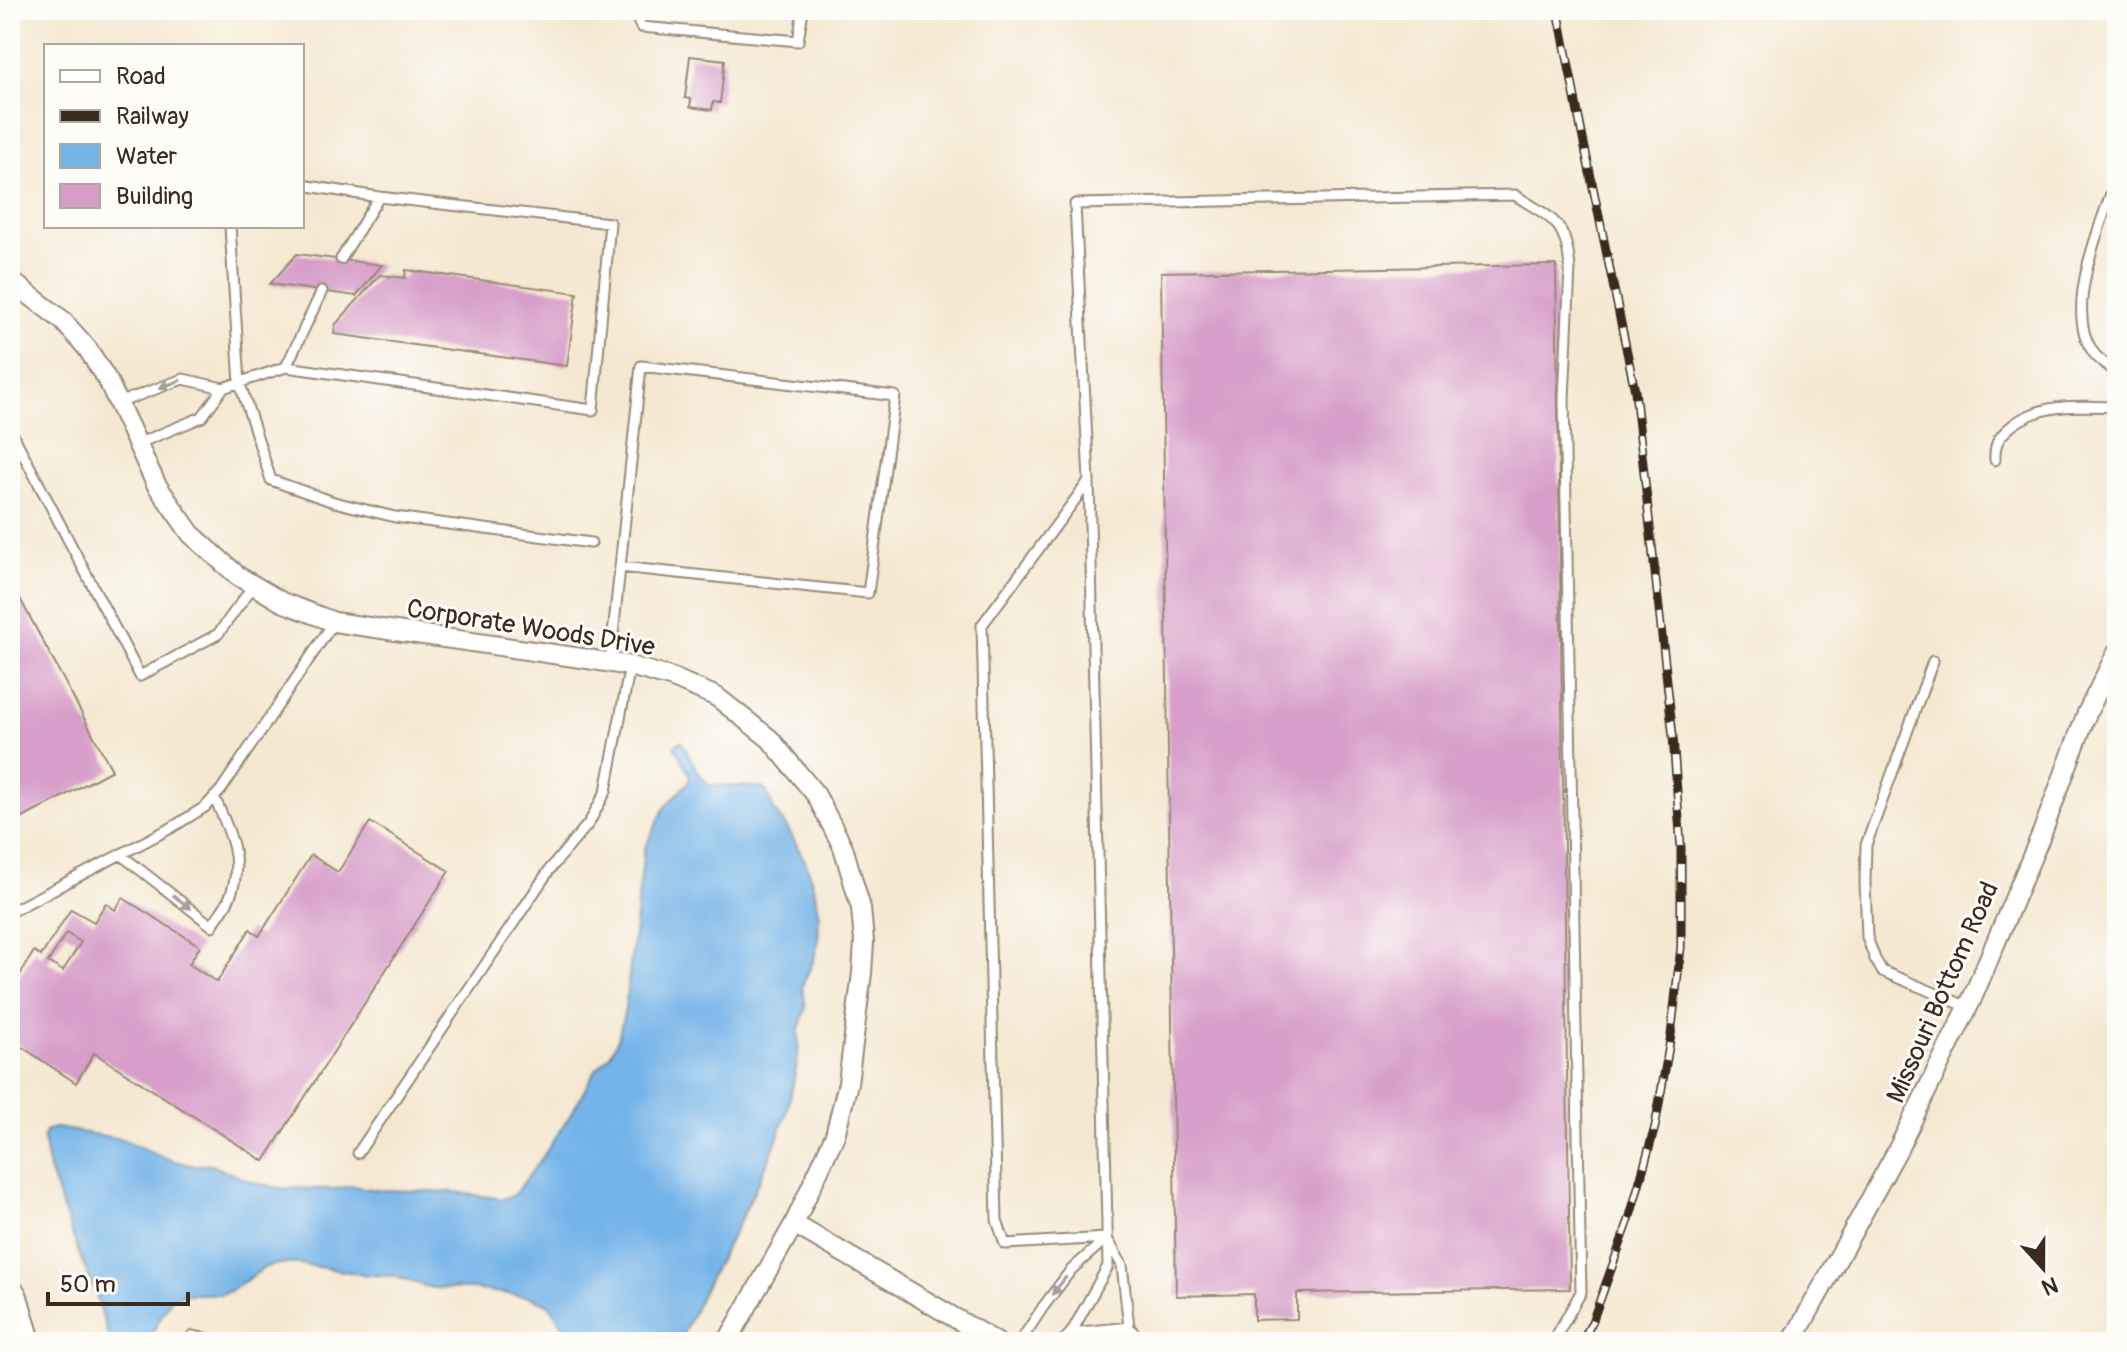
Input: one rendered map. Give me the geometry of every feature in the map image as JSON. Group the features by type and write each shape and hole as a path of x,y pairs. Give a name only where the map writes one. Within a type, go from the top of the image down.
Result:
{"highway":[{"path":"10,1298 23,1342"}],"street":[{"name":"Corporate Woods Drive","path":"10,280 62,320 79,338 108,381 156,484 191,534 238,576 282,602 334,622 630,666 673,678 717,697 770,739 816,795 843,847 861,908 864,942 862,973 848,1083 835,1135 794,1224 727,1342"},
{"name":"Missouri Bottom Road","path":"1792,1342 1897,1151 1968,1007 2042,833 2087,713 2117,652"},
{"path":"794,1224 996,1342"}],"lane":[{"path":"633,10 641,27 798,41 803,10"},
{"path":"2117,177 2084,276 2081,324 2093,353 2117,373"},
{"path":"118,403 183,379 223,388 286,367 593,410 610,223 379,197 304,185"},
{"path":"1062,1342 1071,1333 1108,1266 1089,481 1075,204 1515,195 1562,228 1569,249 1570,268 1564,399 1581,1292 1553,1342"},
{"path":"341,259 379,197"},
{"path":"230,228 240,384 271,480 334,502 395,517 591,543"},
{"path":"286,367 322,291"},
{"path":"610,663 620,567 641,366 895,396 868,593 620,567"},
{"path":"137,444 202,417 223,388"},
{"path":"1995,460 1995,448 2004,432 2024,417 2059,407 2117,407"},
{"path":"10,429 140,676 218,634 254,585"},
{"path":"1089,481 982,625 997,1220 1005,1244 1107,1238"},
{"path":"10,912 205,807 334,622"},
{"path":"1933,661 1866,845 1867,937 1882,971 1968,1007"},
{"path":"358,1153 550,869 589,823 606,791 630,666"},
{"path":"120,854 212,926 228,900 237,862 234,843 214,797"},
{"path":"1107,1238 1122,1265 1129,1327 1142,1342"},
{"path":"1020,1342 1071,1270 1107,1238"},
{"path":"1071,1333 1129,1327"},
{"path":"192,1336 225,1342"}],"water":[{"path":"681,741 709,785 766,790 774,810 807,865 819,918 818,943 802,986 806,1007 799,1029 798,1059 787,1112 741,1219 679,1342 566,1342 564,1327 549,1304 530,1297 472,1289 432,1288 393,1276 278,1264 266,1267 230,1291 182,1294 171,1299 147,1342 110,1342 95,1292 49,1170 43,1139 46,1130 56,1128 122,1139 170,1160 191,1165 211,1165 252,1182 277,1188 335,1189 352,1186 377,1190 455,1192 503,1199 514,1195 542,1158 618,1039 625,1009 644,850 665,807 689,782 689,773 674,746"}],"building":[{"path":"690,56 725,60 720,103 713,102 712,110 690,107 691,99 685,98"},
{"path":"297,254 382,265 356,296 270,284"},
{"path":"1556,265 1570,1289 1297,1293 1297,1319 1254,1320 1254,1294 1176,1296 1161,272"},
{"path":"406,270 577,293 567,366 334,334 335,325 380,275 405,278"},
{"path":"10,580 112,770 10,825"},
{"path":"370,822 449,871 264,1161 94,1053 76,1083 10,1039 10,992 34,951 41,956 71,909 94,922 106,903 115,910 123,898 200,946 189,964 217,982 250,929 259,936 311,855 338,872","holes":["66,933 81,942 63,971 48,962"]}],"railway":[{"path":"1558,10 1635,391 1673,736 1681,848 1681,947 1671,1035 1655,1127 1629,1220 1582,1342"}]}
